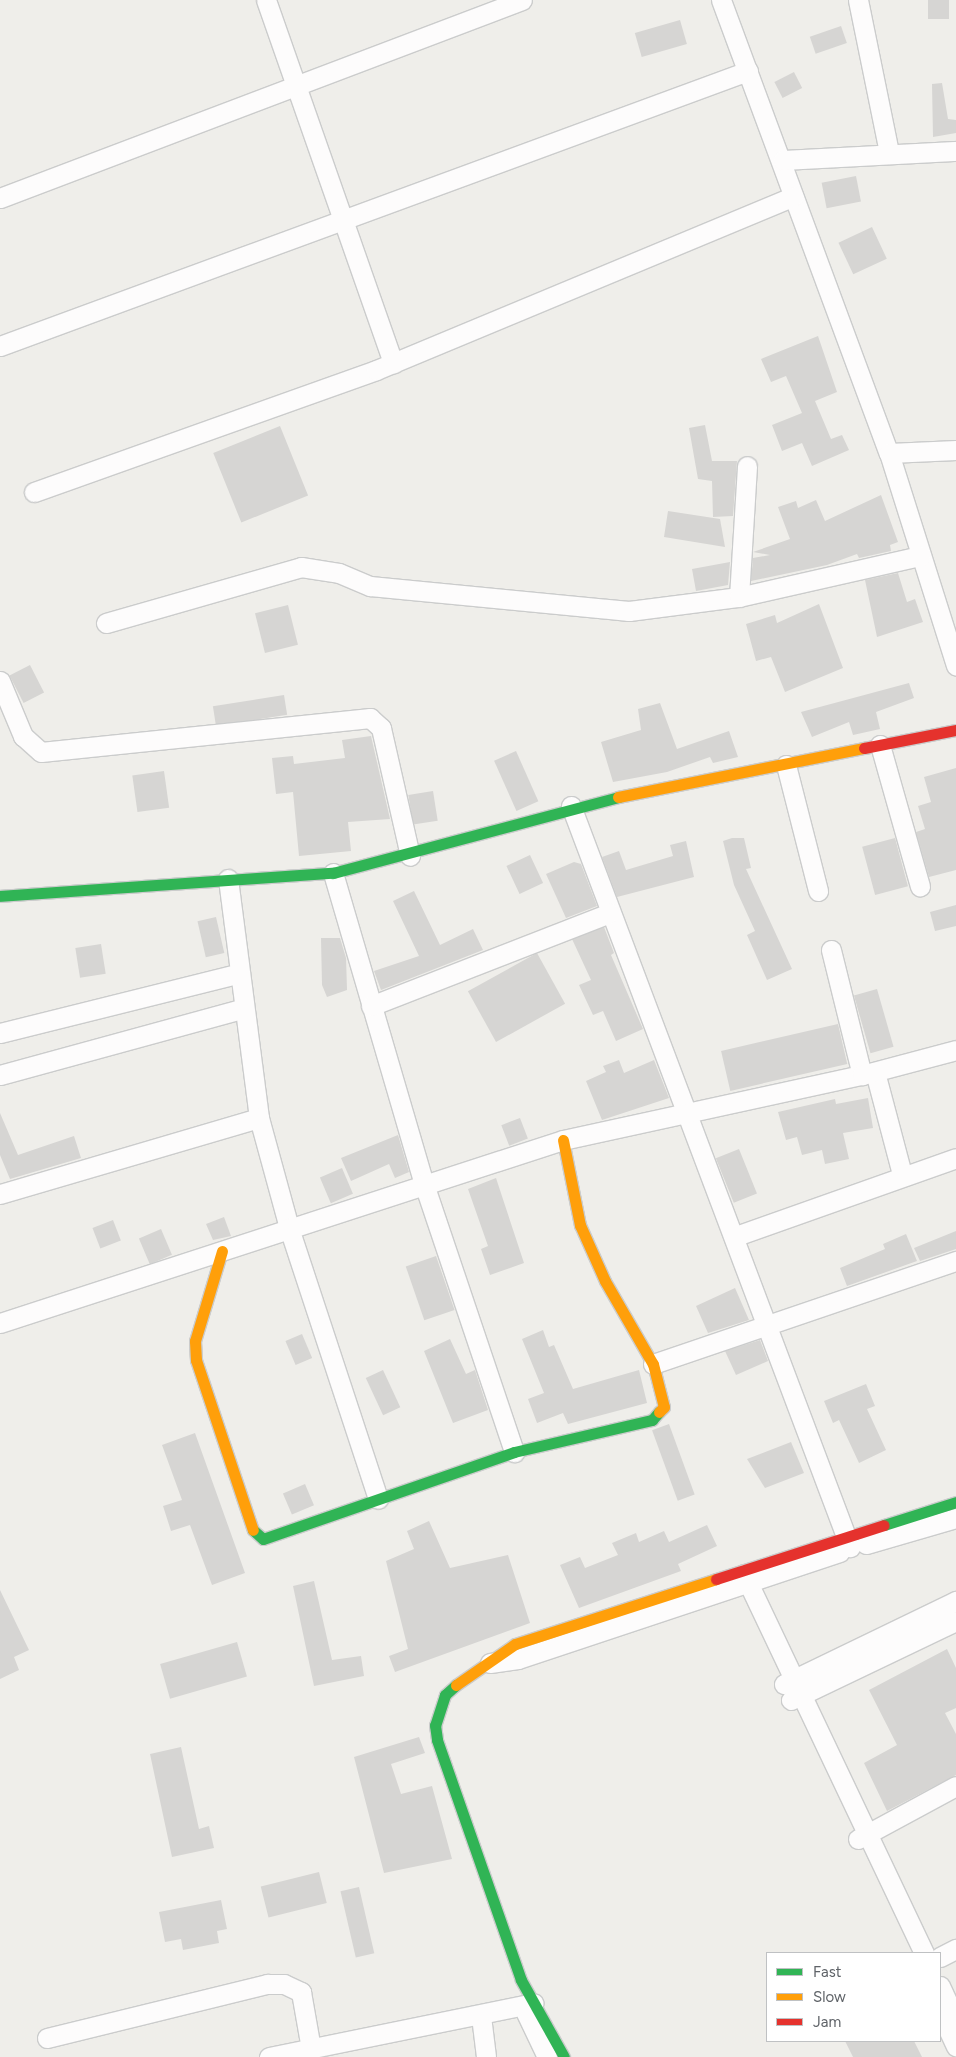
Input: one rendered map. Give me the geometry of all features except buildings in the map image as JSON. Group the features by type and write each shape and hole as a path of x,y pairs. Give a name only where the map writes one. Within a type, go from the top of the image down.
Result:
{"street":[{"path":"266,0 393,363"},
{"path":"0,198 297,89 522,0"},
{"path":"721,0 783,160 793,196 889,453 956,666"},
{"path":"858,0 889,153"},
{"path":"0,346 748,71"},
{"path":"783,160 956,151"},
{"path":"34,492 393,363 793,196"},
{"path":"889,453 956,450"},
{"path":"738,597 747,466"},
{"path":"106,623 302,567 339,573 370,586 629,612 738,597 920,556"},
{"path":"0,681 24,736 41,752 370,718 381,728 410,856"},
{"path":"0,896 333,873 410,856 571,806 956,730"},
{"path":"880,744 920,886"},
{"path":"786,764 818,892"},
{"path":"571,806 609,913 685,1112 736,1236 766,1323 848,1542"},
{"path":"333,873 424,1184 514,1452"},
{"path":"228,879 240,973 242,1009 259,1118 289,1228 378,1499"},
{"path":"372,1006 609,913"},
{"path":"831,950 902,1174"},
{"path":"0,1033 240,973"},
{"path":"0,1075 242,1009"},
{"path":"0,1323 563,1140 685,1112 869,1074 956,1050"},
{"path":"0,1194 259,1118"},
{"path":"222,1251 194,1341 196,1360 252,1530 270,1539 514,1452 657,1418 664,1407 653,1364 605,1281 580,1225 563,1140"},
{"path":"736,1236 902,1174 956,1158"},
{"path":"653,1364 766,1323 956,1261"},
{"path":"547,2057 435,1725 446,1695 486,1664 518,1659 956,1502"},
{"path":"848,1542 956,1518"},
{"path":"740,1580 864,1839 923,1952"},
{"path":"792,1690 956,1601"},
{"path":"792,1690 956,1621"},
{"path":"864,1839 956,1786"},
{"path":"864,1839 956,1797"},
{"path":"864,1839 912,1952"},
{"path":"941,1956 956,1949"},
{"path":"941,1970 956,1962"},
{"path":"47,2038 267,1984 284,1984 301,1992 311,2049"},
{"path":"941,1988 956,2020"},
{"path":"269,2057 481,2016 529,2004"},
{"path":"529,2004 564,2057"},
{"path":"941,2014 956,2046"},
{"path":"481,2016 486,2057"}],"traffic: fast":[{"path":"0,896 333,873 618,797"},
{"path":"253,1530 263,1539 514,1452 652,1420 659,1412"},
{"path":"884,1525 956,1502"},
{"path":"456,1685 445,1695 435,1725 437,1740 521,1980 564,2057"}],"traffic: slow":[{"path":"618,797 864,748"},
{"path":"563,1140 580,1225 605,1281 653,1364 664,1407 659,1412"},
{"path":"222,1251 195,1341 196,1360 253,1530"},
{"path":"456,1685 515,1644 716,1579"}],"traffic: jam":[{"path":"864,748 956,730"},
{"path":"716,1579 884,1525"}]}
